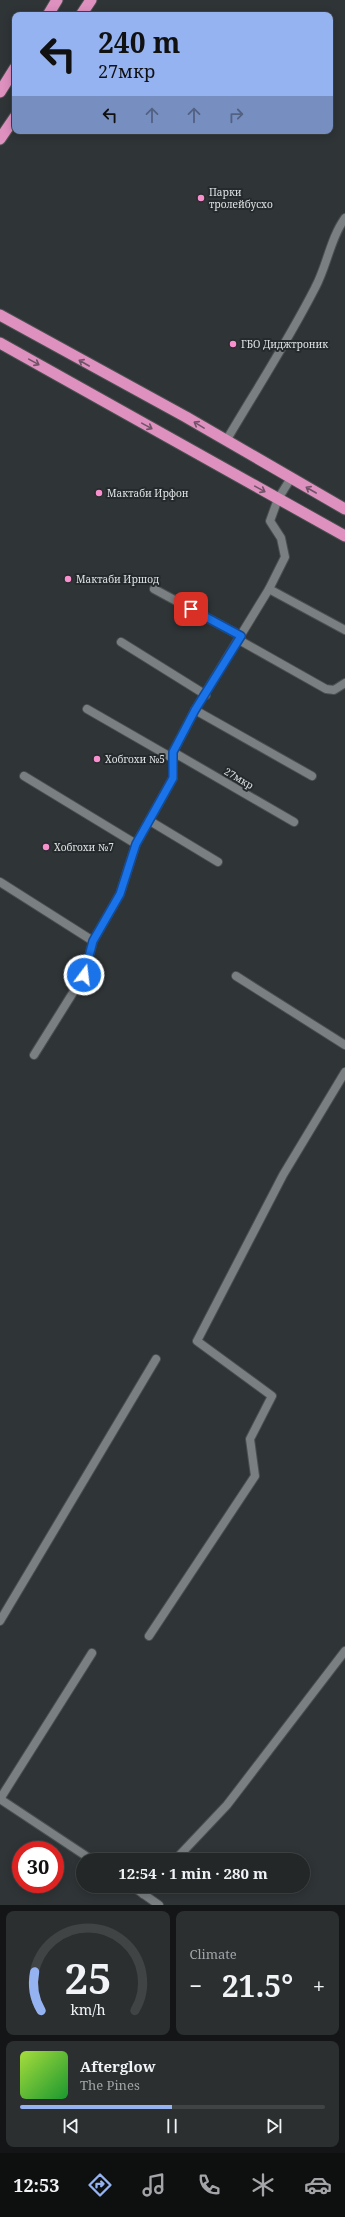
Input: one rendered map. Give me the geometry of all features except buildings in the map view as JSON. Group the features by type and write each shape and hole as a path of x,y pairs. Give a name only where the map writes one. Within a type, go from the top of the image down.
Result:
{"highway":[{"path":"50,12 57,0"},
{"path":"83,12 91,0"},
{"path":"0,92 12,73"},
{"path":"0,139 12,121"},
{"path":"0,315 345,509"},
{"path":"0,343 345,536"}],"street":[{"path":"226,441 297,323 317,286 339,227 345,218"},
{"path":"34,1055 84,975 93,941 120,894 136,844 173,778 174,756 195,710 269,589 285,557 280,538 270,521 278,499 291,478"},
{"path":"154,589 326,689 334,690 345,683"},
{"path":"269,589 345,630"},
{"path":"120,642 206,694"},
{"name":"27мкр","path":"87,709 294,822"},
{"path":"195,710 312,776"},
{"path":"24,776 136,844"},
{"path":"150,821 218,862"},
{"path":"0,882 93,941"},
{"path":"236,976 345,1045"},
{"path":"149,1636 255,1476 250,1440 272,1396 197,1341 283,1175 345,1072"},
{"path":"0,1621 156,1359"},
{"path":"181,1853 226,1805 345,1651"},
{"path":"81,1853 0,1799 92,1653"},
{"path":"143,1894 159,1905"}],"place":[{"name":"Парки тролейбусхо","path":"201,198"},
{"name":"ГБО Диджтроник","path":"233,344"},
{"name":"Мактаби Ирфон","path":"99,493"},
{"name":"Мактаби Иршод","path":"68,579"},
{"name":"Хобгохи №5","path":"97,759"},
{"name":"Хобгохи №7","path":"46,847"}],"route":[{"path":"84,975 93,941 120,894 136,844 173,778 173,752 195,710 241,636 191,609"}]}
